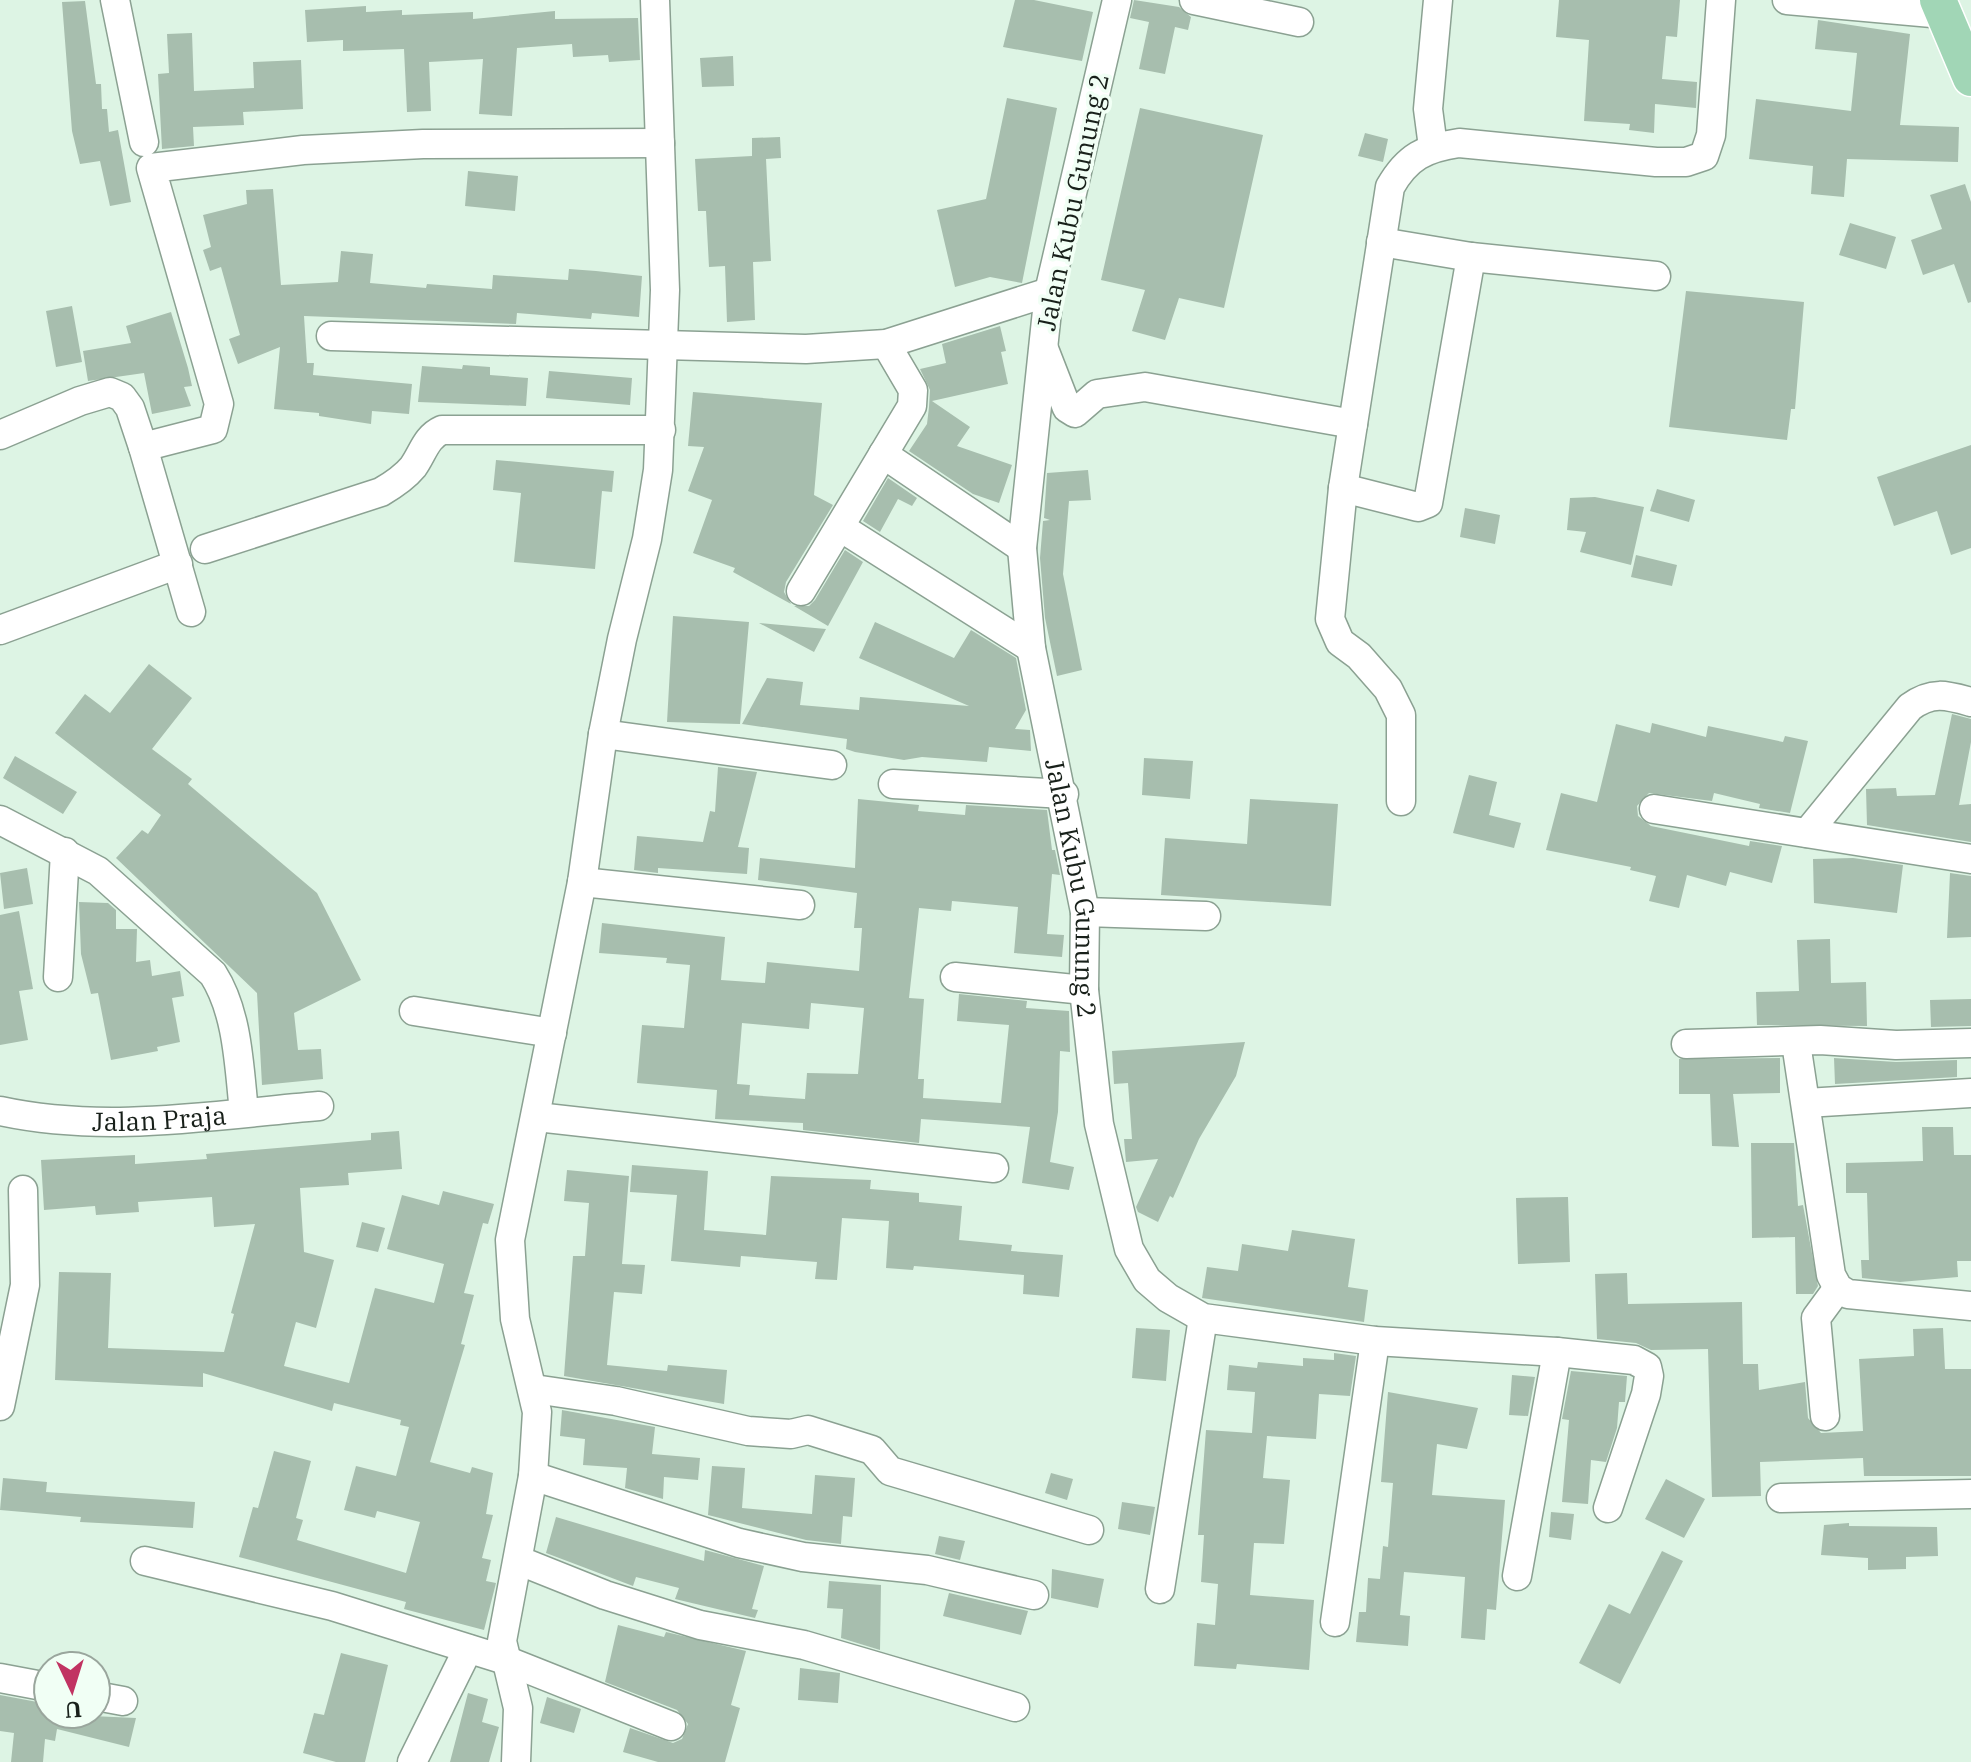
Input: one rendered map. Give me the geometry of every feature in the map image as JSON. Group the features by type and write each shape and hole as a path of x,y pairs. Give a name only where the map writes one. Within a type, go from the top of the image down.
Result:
{"main road":[{"path":"1941,7 1971,78"}],"street":[{"path":"115,0 144,142"},
{"path":"516,1762 518,1708 502,1641 520,1561 537,1432 534,1389 515,1319 510,1240 582,882 603,734 647,539 661,430 665,290 655,0"},
{"name":"Jalan Kubu Gunung 2","path":"1117,0 1049,292 1022,548 1031,648 1064,794 1085,912 1084,990 1099,1124 1129,1249 1147,1280 1168,1298 1203,1318 1375,1341 1634,1360 1647,1367 1649,1376 1608,1508"},
{"path":"1194,0 1299,22"},
{"path":"1433,147 1428,109 1438,0"},
{"path":"1401,801 1401,715 1388,689 1359,656 1340,642 1330,619 1343,488 1390,187 1401,169 1415,155 1433,147 1459,143 1656,162 1686,162 1704,156 1711,135 1721,0"},
{"path":"1787,0 1941,7"},
{"path":"143,447 213,429 219,404 151,168 303,150 423,144 660,143"},
{"path":"1381,242 1471,257 1656,276"},
{"path":"1343,488 1418,507 1428,503 1471,257"},
{"path":"331,336 806,349 886,344 1049,292"},
{"path":"801,591 915,398 886,344"},
{"path":"1042,345 1067,408 1075,413 1097,394 1145,387 1353,424"},
{"path":"0,435 110,392 122,397 130,408 143,447 191,612"},
{"path":"205,549 381,492 413,467 432,434 442,430 661,430"},
{"path":"883,454 1022,548"},
{"path":"840,527 1031,648"},
{"path":"0,630 178,564"},
{"path":"1807,833 1910,707 1924,696 1940,694 1971,702"},
{"path":"603,734 832,765"},
{"path":"893,784 1064,794"},
{"path":"1654,809 1971,859"},
{"path":"0,820 98,871 213,974 228,1005 244,1112"},
{"path":"58,977 65,852"},
{"path":"582,882 800,905"},
{"path":"1085,912 1206,916"},
{"path":"955,977 1084,990"},
{"path":"414,1011 552,1033"},
{"path":"1686,1044 1820,1040 1896,1045 1971,1043"},
{"path":"1796,1043 1831,1275 1838,1288 1848,1294 1971,1306"},
{"path":"1806,1103 1971,1093"},
{"name":"Jalan Praja","path":"0,1111 29,1118 117,1124 319,1106"},
{"path":"537,1117 994,1168"},
{"path":"0,1406 25,1285 23,1190"},
{"path":"1825,1416 1816,1318 1838,1288"},
{"path":"1160,1589 1203,1318"},
{"path":"1335,1622 1375,1341"},
{"path":"1517,1576 1557,1352"},
{"path":"534,1389 616,1401 748,1431 791,1434 808,1430 872,1450 890,1471 1089,1530"},
{"path":"533,1476 739,1543 803,1557 927,1570 1034,1595"},
{"path":"1781,1498 1971,1494"},
{"path":"145,1561 332,1606 505,1660 671,1726"},
{"path":"520,1561 605,1595 700,1625 804,1645 1015,1707"},
{"path":"412,1762 468,1649"},
{"path":"0,1678 32,1684"}],"building":[{"path":"1015,0 1034,0 1093,12 1082,61 1003,47"},
{"path":"1134,0 1179,7 1191,17 1188,30 1175,27 1165,74 1139,69 1149,22 1130,18"},
{"path":"1559,0 1680,0 1677,37 1666,36 1662,79 1697,82 1696,108 1655,104 1654,133 1629,130 1630,124 1584,121 1589,40 1556,37"},
{"path":"85,1 96,84 101,84 102,109 107,109 109,132 118,130 131,202 110,206 100,161 80,164 72,131 62,2"},
{"path":"366,6 366,12 402,10 402,15 473,12 473,19 555,11 555,19 638,18 640,60 609,62 608,55 573,57 572,44 517,48 512,116 479,114 483,59 429,62 431,111 407,112 404,49 343,51 343,40 307,42 305,10"},
{"path":"1818,20 1910,34 1900,125 1959,127 1958,162 1847,159 1844,197 1811,194 1813,166 1749,159 1756,99 1851,111 1857,53 1815,49"},
{"path":"192,33 194,91 254,88 253,62 301,60 303,109 243,112 244,125 193,127 194,146 162,149 158,74 169,73 167,34"},
{"path":"733,56 734,86 702,87 700,58"},
{"path":"1007,98 1057,108 1022,283 990,277 955,287 937,210 986,199"},
{"path":"1140,108 1263,135 1224,308 1179,298 1165,340 1132,331 1145,290 1101,280"},
{"path":"1365,133 1388,139 1383,162 1358,156"},
{"path":"780,137 781,158 766,159 771,261 753,262 755,320 727,322 725,266 709,267 706,211 698,211 695,159 752,156 752,138"},
{"path":"468,171 518,176 515,211 465,206"},
{"path":"1965,184 1971,202 1971,302 1968,303 1954,264 1923,275 1911,240 1942,229 1930,195"},
{"path":"273,189 281,285 338,282 341,251 373,254 370,283 426,288 427,284 492,289 493,275 568,280 569,269 596,271 642,276 639,317 592,313 591,319 517,313 516,324 304,316 307,363 314,363 313,375 412,384 409,414 372,411 371,424 319,416 319,413 274,409 280,347 238,364 229,339 240,335 221,267 210,271 203,250 211,247 203,215 247,204 246,190"},
{"path":"1850,223 1896,237 1886,269 1839,255"},
{"path":"1686,291 1804,302 1795,409 1791,409 1787,440 1669,427"},
{"path":"72,306 82,362 56,367 46,311"},
{"path":"171,312 192,386 184,387 191,406 152,414 144,373 88,381 83,351 131,343 126,326"},
{"path":"1000,326 1006,351 1001,352 1008,384 932,401 970,427 957,446 1012,465 999,503 973,494 909,451 927,424 930,390 920,369 946,363 942,344"},
{"path":"463,365 490,367 490,375 528,378 526,406 418,402 422,366 462,369"},
{"path":"549,371 632,378 630,405 546,398"},
{"path":"693,392 822,403 814,495 833,505 786,582 784,592 791,604 733,572 735,568 693,553 712,500 688,491 704,447 688,446"},
{"path":"1971,445 1971,548 1951,555 1937,511 1894,526 1877,477"},
{"path":"496,460 614,471 612,492 602,491 595,569 514,562 521,493 493,490"},
{"path":"1088,470 1091,500 1069,501 1063,574 1082,670 1057,676 1045,618 1040,558 1043,521 1050,520 1044,518 1047,473"},
{"path":"888,478 917,498 912,506 898,499 880,532 863,521"},
{"path":"1657,489 1695,500 1689,522 1650,511"},
{"path":"1595,497 1644,507 1631,565 1580,552 1586,532 1567,530 1570,498"},
{"path":"1465,508 1500,515 1495,544 1460,537"},
{"path":"845,550 863,562 828,626 794,606 809,606 815,600"},
{"path":"1636,555 1677,565 1672,586 1631,577"},
{"path":"673,616 749,622 740,724 667,722"},
{"path":"875,622 954,658 971,630 1016,658 1026,710 1015,729 1030,730 1031,751 989,747 987,762 922,757 904,760 846,749 847,739 742,724 767,678 803,682 800,705 859,710 860,697 969,706 859,658"},
{"path":"759,623 826,629 814,652"},
{"path":"149,664 192,698 152,749 192,779 188,784 317,893 361,980 294,1013 298,1050 321,1049 323,1079 262,1085 257,993 116,858 142,830 148,834 161,815 55,733 85,694 110,713"},
{"path":"1952,714 1971,719 1971,742 1959,805 1971,804 1971,842 1867,825 1866,789 1896,788 1897,796 1935,795"},
{"path":"1652,723 1706,737 1708,726 1783,742 1785,736 1808,741 1790,813 1759,808 1760,804 1714,793 1712,801 1649,793 1637,806 1638,816 1651,826 1749,846 1750,841 1782,846 1772,883 1730,872 1726,886 1687,875 1679,908 1649,901 1656,876 1630,870 1631,867 1546,850 1561,793 1597,802 1616,724 1650,733"},
{"path":"15,756 77,792 63,814 3,778"},
{"path":"1144,758 1193,761 1190,799 1142,795"},
{"path":"718,767 757,772 738,847 749,848 747,874 658,868 658,873 634,870 637,836 703,842 710,811 715,812"},
{"path":"1469,775 1497,782 1489,815 1521,823 1514,848 1453,833"},
{"path":"858,799 919,805 918,811 965,815 966,805 1047,810 1052,850 1055,850 1060,875 1052,874 1047,934 1064,935 1062,957 1014,953 1018,907 952,901 951,911 919,908 909,998 924,999 918,1079 924,1079 923,1098 1001,1103 1009,1025 957,1021 959,994 1027,1001 1026,1008 1069,1011 1070,1052 1060,1051 1058,1112 1050,1162 1074,1167 1069,1190 1022,1183 1030,1127 921,1119 919,1143 803,1130 803,1123 715,1119 717,1090 637,1083 642,1025 684,1028 690,965 666,963 667,958 599,953 602,923 725,937 721,980 765,983 767,962 859,971 862,928 854,928 857,893 758,880 760,858 855,868","holes":["811,1003 864,1008 858,1074 807,1073 805,1099 749,1095 750,1085 737,1084 742,1023 809,1029"]},
{"path":"1250,799 1338,804 1331,906 1161,895 1165,838 1247,844"},
{"path":"1853,858 1903,865 1897,913 1814,903 1813,859"},
{"path":"27,868 33,904 4,909 0,873"},
{"path":"1950,873 1971,876 1971,937 1947,938"},
{"path":"79,902 108,903 116,910 116,929 137,929 136,962 150,960 152,976 180,971 184,996 172,998 180,1042 157,1047 158,1051 111,1060 98,993 91,994 81,954"},
{"path":"19,911 33,989 19,991 28,1040 0,1045 0,915"},
{"path":"1830,939 1831,983 1866,982 1867,1026 1757,1025 1756,992 1799,991 1797,940"},
{"path":"1971,999 1971,1026 1931,1027 1930,1000"},
{"path":"1245,1042 1236,1076 1199,1139 1173,1198 1170,1196 1158,1222 1138,1212 1136,1207 1158,1159 1126,1162 1124,1139 1132,1139 1128,1083 1114,1084 1112,1051"},
{"path":"1780,1058 1780,1093 1733,1094 1739,1147 1712,1146 1710,1094 1679,1094 1679,1059"},
{"path":"1834,1058 1896,1062 1957,1060 1957,1077 1835,1084"},
{"path":"1922,1127 1953,1127 1954,1155 1971,1155 1971,1261 1957,1261 1958,1277 1900,1282 1862,1278 1861,1260 1869,1260 1867,1193 1846,1193 1846,1163 1923,1161"},
{"path":"399,1131 402,1169 348,1173 349,1185 300,1188 304,1252 334,1260 316,1328 296,1322 284,1366 349,1383 375,1288 434,1303 444,1264 387,1249 402,1195 439,1205 443,1191 494,1204 488,1224 483,1223 464,1293 474,1295 461,1344 465,1345 430,1462 470,1473 472,1467 493,1473 486,1514 493,1515 482,1558 491,1560 486,1581 496,1583 484,1630 404,1609 406,1602 239,1557 253,1507 258,1508 274,1451 311,1461 296,1518 303,1520 297,1540 406,1573 420,1522 377,1511 375,1518 344,1510 356,1466 396,1476 409,1427 400,1425 401,1420 334,1403 332,1411 203,1373 203,1387 55,1380 59,1272 111,1273 108,1348 224,1352 255,1224 214,1227 212,1197 138,1202 139,1212 96,1215 95,1206 44,1210 41,1160 135,1155 135,1164 207,1159 206,1154 371,1140 371,1133"},
{"path":"1751,1143 1794,1143 1798,1206 1803,1205 1818,1286 1813,1294 1796,1294 1795,1237 1752,1238"},
{"path":"632,1165 708,1171 704,1230 766,1235 771,1176 871,1180 870,1189 919,1193 919,1202 962,1206 959,1240 1012,1245 1011,1251 1063,1255 1059,1297 1023,1294 1024,1275 914,1266 913,1270 886,1268 889,1221 842,1218 837,1280 815,1279 817,1262 741,1256 740,1267 671,1261 677,1195 630,1192"},
{"path":"567,1170 629,1176 622,1264 645,1265 642,1294 614,1292 607,1365 667,1371 668,1365 727,1370 724,1404 564,1376 573,1256 585,1256 589,1203 564,1201"},
{"path":"1568,1197 1570,1262 1518,1264 1516,1198"},
{"path":"362,1222 385,1228 378,1252 356,1247"},
{"path":"1292,1230 1355,1239 1348,1287 1368,1290 1364,1322 1202,1298 1207,1267 1238,1271 1242,1244 1288,1251"},
{"path":"1627,1273 1628,1304 1742,1302 1743,1364 1758,1364 1759,1390 1805,1382 1808,1418 1821,1433 1863,1431 1859,1359 1914,1356 1913,1329 1943,1328 1945,1369 1971,1369 1971,1476 1864,1476 1863,1458 1760,1462 1761,1496 1712,1497 1708,1349 1651,1350 1636,1343 1597,1339 1595,1274"},
{"path":"1136,1328 1170,1330 1166,1381 1132,1378"},
{"path":"1334,1353 1356,1356 1350,1396 1319,1394 1316,1439 1267,1436 1263,1478 1290,1480 1284,1544 1254,1543 1250,1595 1314,1600 1309,1670 1237,1664 1236,1669 1194,1666 1197,1623 1215,1625 1218,1584 1201,1582 1204,1535 1198,1535 1206,1430 1252,1433 1255,1392 1227,1390 1229,1365 1257,1368 1258,1362 1303,1366 1303,1358 1334,1360"},
{"path":"1571,1371 1627,1376 1625,1402 1619,1402 1617,1428 1606,1462 1591,1460 1588,1504 1562,1502 1569,1420 1562,1419"},
{"path":"1512,1375 1535,1377 1528,1416 1509,1415"},
{"path":"1388,1392 1478,1408 1467,1449 1437,1444 1432,1495 1505,1500 1496,1610 1487,1609 1485,1640 1461,1638 1465,1577 1404,1572 1400,1615 1410,1616 1408,1646 1356,1642 1359,1612 1366,1612 1368,1578 1380,1579 1383,1546 1388,1547 1393,1483 1381,1482"},
{"path":"562,1410 655,1427 652,1454 700,1458 698,1480 664,1477 663,1499 625,1488 627,1468 583,1465 585,1439 560,1436"},
{"path":"712,1466 745,1468 742,1508 812,1514 815,1475 855,1478 852,1517 843,1516 841,1544 806,1540 708,1515"},
{"path":"1051,1473 1073,1479 1067,1500 1045,1493"},
{"path":"3,1478 47,1482 46,1492 195,1502 193,1528 80,1522 81,1517 0,1510"},
{"path":"1666,1479 1705,1499 1684,1538 1645,1519"},
{"path":"1122,1502 1155,1507 1150,1535 1118,1529"},
{"path":"1551,1512 1574,1514 1571,1540 1549,1537"},
{"path":"556,1517 704,1561 705,1550 764,1566 752,1609 758,1610 755,1618 675,1599 679,1588 636,1577 633,1586 546,1553"},
{"path":"1849,1523 1849,1526 1937,1527 1938,1556 1906,1557 1906,1569 1868,1570 1868,1558 1821,1555 1824,1525"},
{"path":"939,1536 965,1541 960,1560 935,1554"},
{"path":"1662,1551 1683,1561 1620,1684 1579,1663 1609,1604 1630,1614"},
{"path":"1052,1569 1104,1579 1098,1608 1051,1598"},
{"path":"829,1581 881,1585 880,1650 841,1638 843,1609 827,1608"},
{"path":"949,1593 1028,1611 1021,1635 943,1616"},
{"path":"618,1625 664,1637 666,1632 746,1651 731,1705 740,1708 725,1762 658,1762 623,1752 630,1728 673,1743 682,1739 688,1724 677,1710 605,1682"},
{"path":"341,1653 388,1665 365,1762 336,1762 303,1753 314,1713 324,1715"},
{"path":"800,1668 840,1673 838,1703 798,1700"},
{"path":"468,1693 488,1699 482,1722 499,1727 489,1762 450,1762"},
{"path":"0,1695 32,1701 32,1730 57,1730 55,1741 45,1739 43,1762 11,1762 14,1733 0,1731"},
{"path":"547,1697 581,1709 574,1733 540,1723"},
{"path":"112,1717 136,1718 129,1747 61,1730 112,1730"}]}
